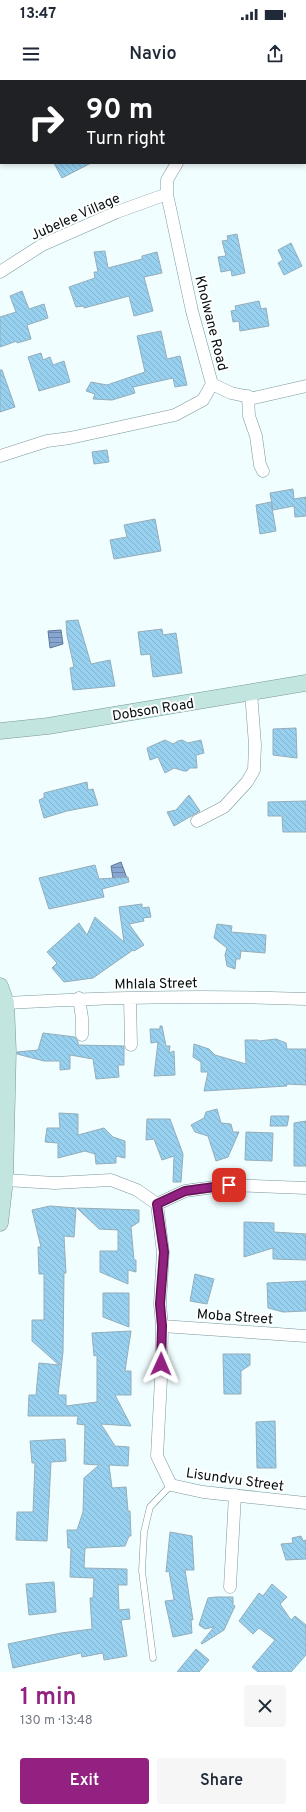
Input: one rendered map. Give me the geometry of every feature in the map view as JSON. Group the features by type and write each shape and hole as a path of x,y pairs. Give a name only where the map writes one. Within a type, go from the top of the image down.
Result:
{"street":[{"name":"Kholwane Road","path":"0,456 47,441 70,438 176,414 203,400 212,384 192,310 166,194 167,180 176,164"},
{"name":"Jubelee Village","path":"0,272 42,245 117,212 166,194"},
{"path":"212,384 231,393 254,398 306,386"},
{"path":"248,396 249,416 256,436 260,465 264,470"},
{"name":"Dobson Road","path":"0,732 48,726 306,683"},
{"path":"197,821 224,807 247,782 254,770 255,745 251,692"},
{"path":"0,986 6,1003 8,1051 5,1180 0,1223"},
{"name":"Mhlala Street","path":"6,1003 79,998 253,997 306,999"},
{"path":"79,998 82,1018 82,1035"},
{"path":"130,998 131,1045"},
{"path":"5,1180 55,1183 111,1180 137,1190 157,1204 185,1191 229,1185 306,1188"},
{"name":"Lisundvu Street","path":"157,1204 164,1252 160,1304 162,1326 157,1456 171,1485 203,1492 306,1503"},
{"name":"Moba Street","path":"162,1326 306,1336"},
{"path":"230,1587 236,1495"}],"lane":[{"path":"153,1658 142,1571 144,1532 150,1506 171,1485"}],"water":[{"path":"61,630 63,644 50,648 48,631"},
{"path":"121,862 128,881 114,885 111,866"}],"building":[{"path":"55,164 89,164 62,178"},
{"path":"237,234 245,273 232,276 231,270 221,272 218,257 226,256 222,241 228,240 227,236"},
{"path":"291,243 302,266 284,275 278,263 283,260 278,250"},
{"path":"105,251 108,268 142,259 142,256 157,252 162,273 144,277 153,311 134,316 129,296 84,308 84,306 76,307 69,287 95,278 94,272 98,272 94,252"},
{"path":"22,291 29,309 44,304 48,318 27,325 31,339 17,343 17,341 0,347 0,317 16,312 10,296"},
{"path":"259,301 261,309 266,308 269,326 240,331 239,321 233,322 231,311 236,310 235,306"},
{"path":"161,331 167,359 180,356 187,385 175,387 173,378 133,387 135,393 112,400 93,399 95,394 86,391 91,382 107,385 145,372 137,336"},
{"path":"41,353 43,360 50,357 53,365 64,361 70,382 39,391 28,357"},
{"path":"0,370 2,370 15,407 0,412"},
{"path":"107,450 109,462 94,464 92,452"},
{"path":"293,489 294,499 306,497 306,516 295,517 294,506 273,510 270,493"},
{"path":"271,502 276,531 260,534 256,505"},
{"path":"155,519 161,551 114,559 110,540 127,537 124,525"},
{"path":"78,620 91,664 110,660 115,686 73,690 70,668 74,667 67,635 66,621"},
{"path":"162,629 163,635 176,633 182,673 153,677 150,654 141,655 138,632"},
{"path":"296,728 297,758 273,755 273,729"},
{"path":"165,740 173,744 182,740 188,743 201,740 204,753 196,755 197,768 190,768 187,771 184,771 174,768 165,773 158,757 150,760 147,748"},
{"path":"87,782 88,790 93,789 98,805 67,811 44,818 39,800 44,798 44,793"},
{"path":"189,795 200,811 174,826 167,812 176,810"},
{"path":"306,801 306,832 283,832 282,816 268,816 268,802"},
{"path":"95,865 99,879 128,877 129,882 102,889 104,897 49,909 39,878"},
{"path":"142,904 142,908 149,907 151,917 143,918 144,921 129,924 144,945 134,951 133,950 93,978 64,982 52,968 57,963 47,952 79,923 87,935 95,917 124,942 119,907"},
{"path":"217,924 232,926 231,932 266,935 265,953 241,951 240,959 236,959 235,969 227,966 225,955 227,948 214,938"},
{"path":"160,1026 162,1026 166,1046 170,1046 169,1053 174,1051 175,1075 154,1076 158,1042 151,1043 150,1029 160,1029"},
{"path":"43,1033 75,1037 78,1041 78,1045 124,1046 124,1065 118,1065 119,1077 96,1079 93,1059 70,1055 70,1069 60,1070 60,1061 44,1061 17,1054 17,1052 38,1050"},
{"path":"276,1039 286,1043 287,1049 306,1049 306,1085 286,1084 287,1086 204,1091 208,1072 201,1072 201,1062 193,1057 194,1044 209,1049 215,1055 246,1064 245,1040 259,1041"},
{"path":"217,1109 221,1123 231,1124 233,1132 239,1132 228,1157 216,1161 208,1136 195,1132 191,1125 204,1118 206,1112"},
{"path":"59,1113 78,1114 78,1135 104,1128 113,1137 125,1141 125,1158 116,1156 116,1163 96,1164 95,1154 85,1151 58,1158 58,1143 45,1142 47,1128 60,1128"},
{"path":"271,1116 289,1116 287,1126 270,1126"},
{"path":"147,1119 170,1119 183,1154 181,1182 173,1182 174,1156 162,1160 154,1139 146,1140"},
{"path":"306,1121 306,1166 294,1166 294,1123"},
{"path":"246,1132 273,1133 272,1161 245,1160"},
{"path":"50,1206 76,1208 74,1237 64,1236 66,1273 64,1273 63,1352 58,1395 66,1395 66,1406 97,1402 97,1355 94,1356 92,1333 131,1331 125,1371 131,1371 131,1395 115,1395 131,1426 101,1424 115,1446 129,1447 128,1466 109,1465 112,1488 126,1487 128,1511 130,1511 131,1536 129,1536 125,1546 85,1548 84,1568 127,1569 127,1585 118,1585 119,1610 129,1609 130,1619 121,1620 127,1656 104,1660 103,1653 82,1657 81,1653 13,1668 8,1644 61,1633 92,1629 90,1598 93,1598 94,1578 70,1577 71,1548 68,1548 67,1530 77,1530 83,1512 84,1478 99,1465 84,1464 85,1425 77,1424 78,1416 28,1416 29,1395 36,1395 39,1363 59,1365 32,1341 32,1320 44,1320 44,1274 39,1274 38,1247 41,1247 32,1210"},
{"path":"77,1208 139,1210 139,1222 131,1227 134,1260 136,1260 136,1272 128,1270 128,1284 100,1272 100,1251 118,1251 118,1230 99,1229"},
{"path":"244,1222 274,1223 274,1232 306,1234 306,1260 273,1259 273,1248 244,1257"},
{"path":"195,1274 214,1279 207,1304 190,1301"},
{"path":"306,1281 306,1311 283,1312 268,1308 267,1283"},
{"path":"103,1293 129,1293 129,1327 103,1317"},
{"path":"223,1354 250,1354 250,1365 241,1371 241,1394 224,1394"},
{"path":"275,1421 276,1468 257,1468 256,1422"},
{"path":"65,1439 66,1461 51,1462 47,1541 16,1540 17,1512 33,1512 35,1463 32,1463 30,1441"},
{"path":"170,1532 192,1536 194,1570 185,1570 193,1620 191,1619 192,1633 173,1637 165,1601 174,1600 169,1571 166,1572"},
{"path":"301,1536 303,1541 306,1540 306,1559 286,1560 281,1544 293,1543 292,1538"},
{"path":"54,1582 56,1612 29,1615 26,1584"},
{"path":"272,1584 287,1597 280,1604 291,1620 295,1616 306,1625 306,1655 291,1672 258,1672 252,1667 275,1640 259,1628 253,1634 239,1621 259,1593 263,1596"},
{"path":"233,1597 233,1605 235,1606 224,1630 202,1644 201,1643 214,1627 205,1629 199,1625 208,1598"},
{"path":"196,1649 209,1660 199,1672 177,1672"}],"route":[{"path":"161,1364 162,1326 160,1304 164,1252 157,1204 185,1191 229,1185"}]}
